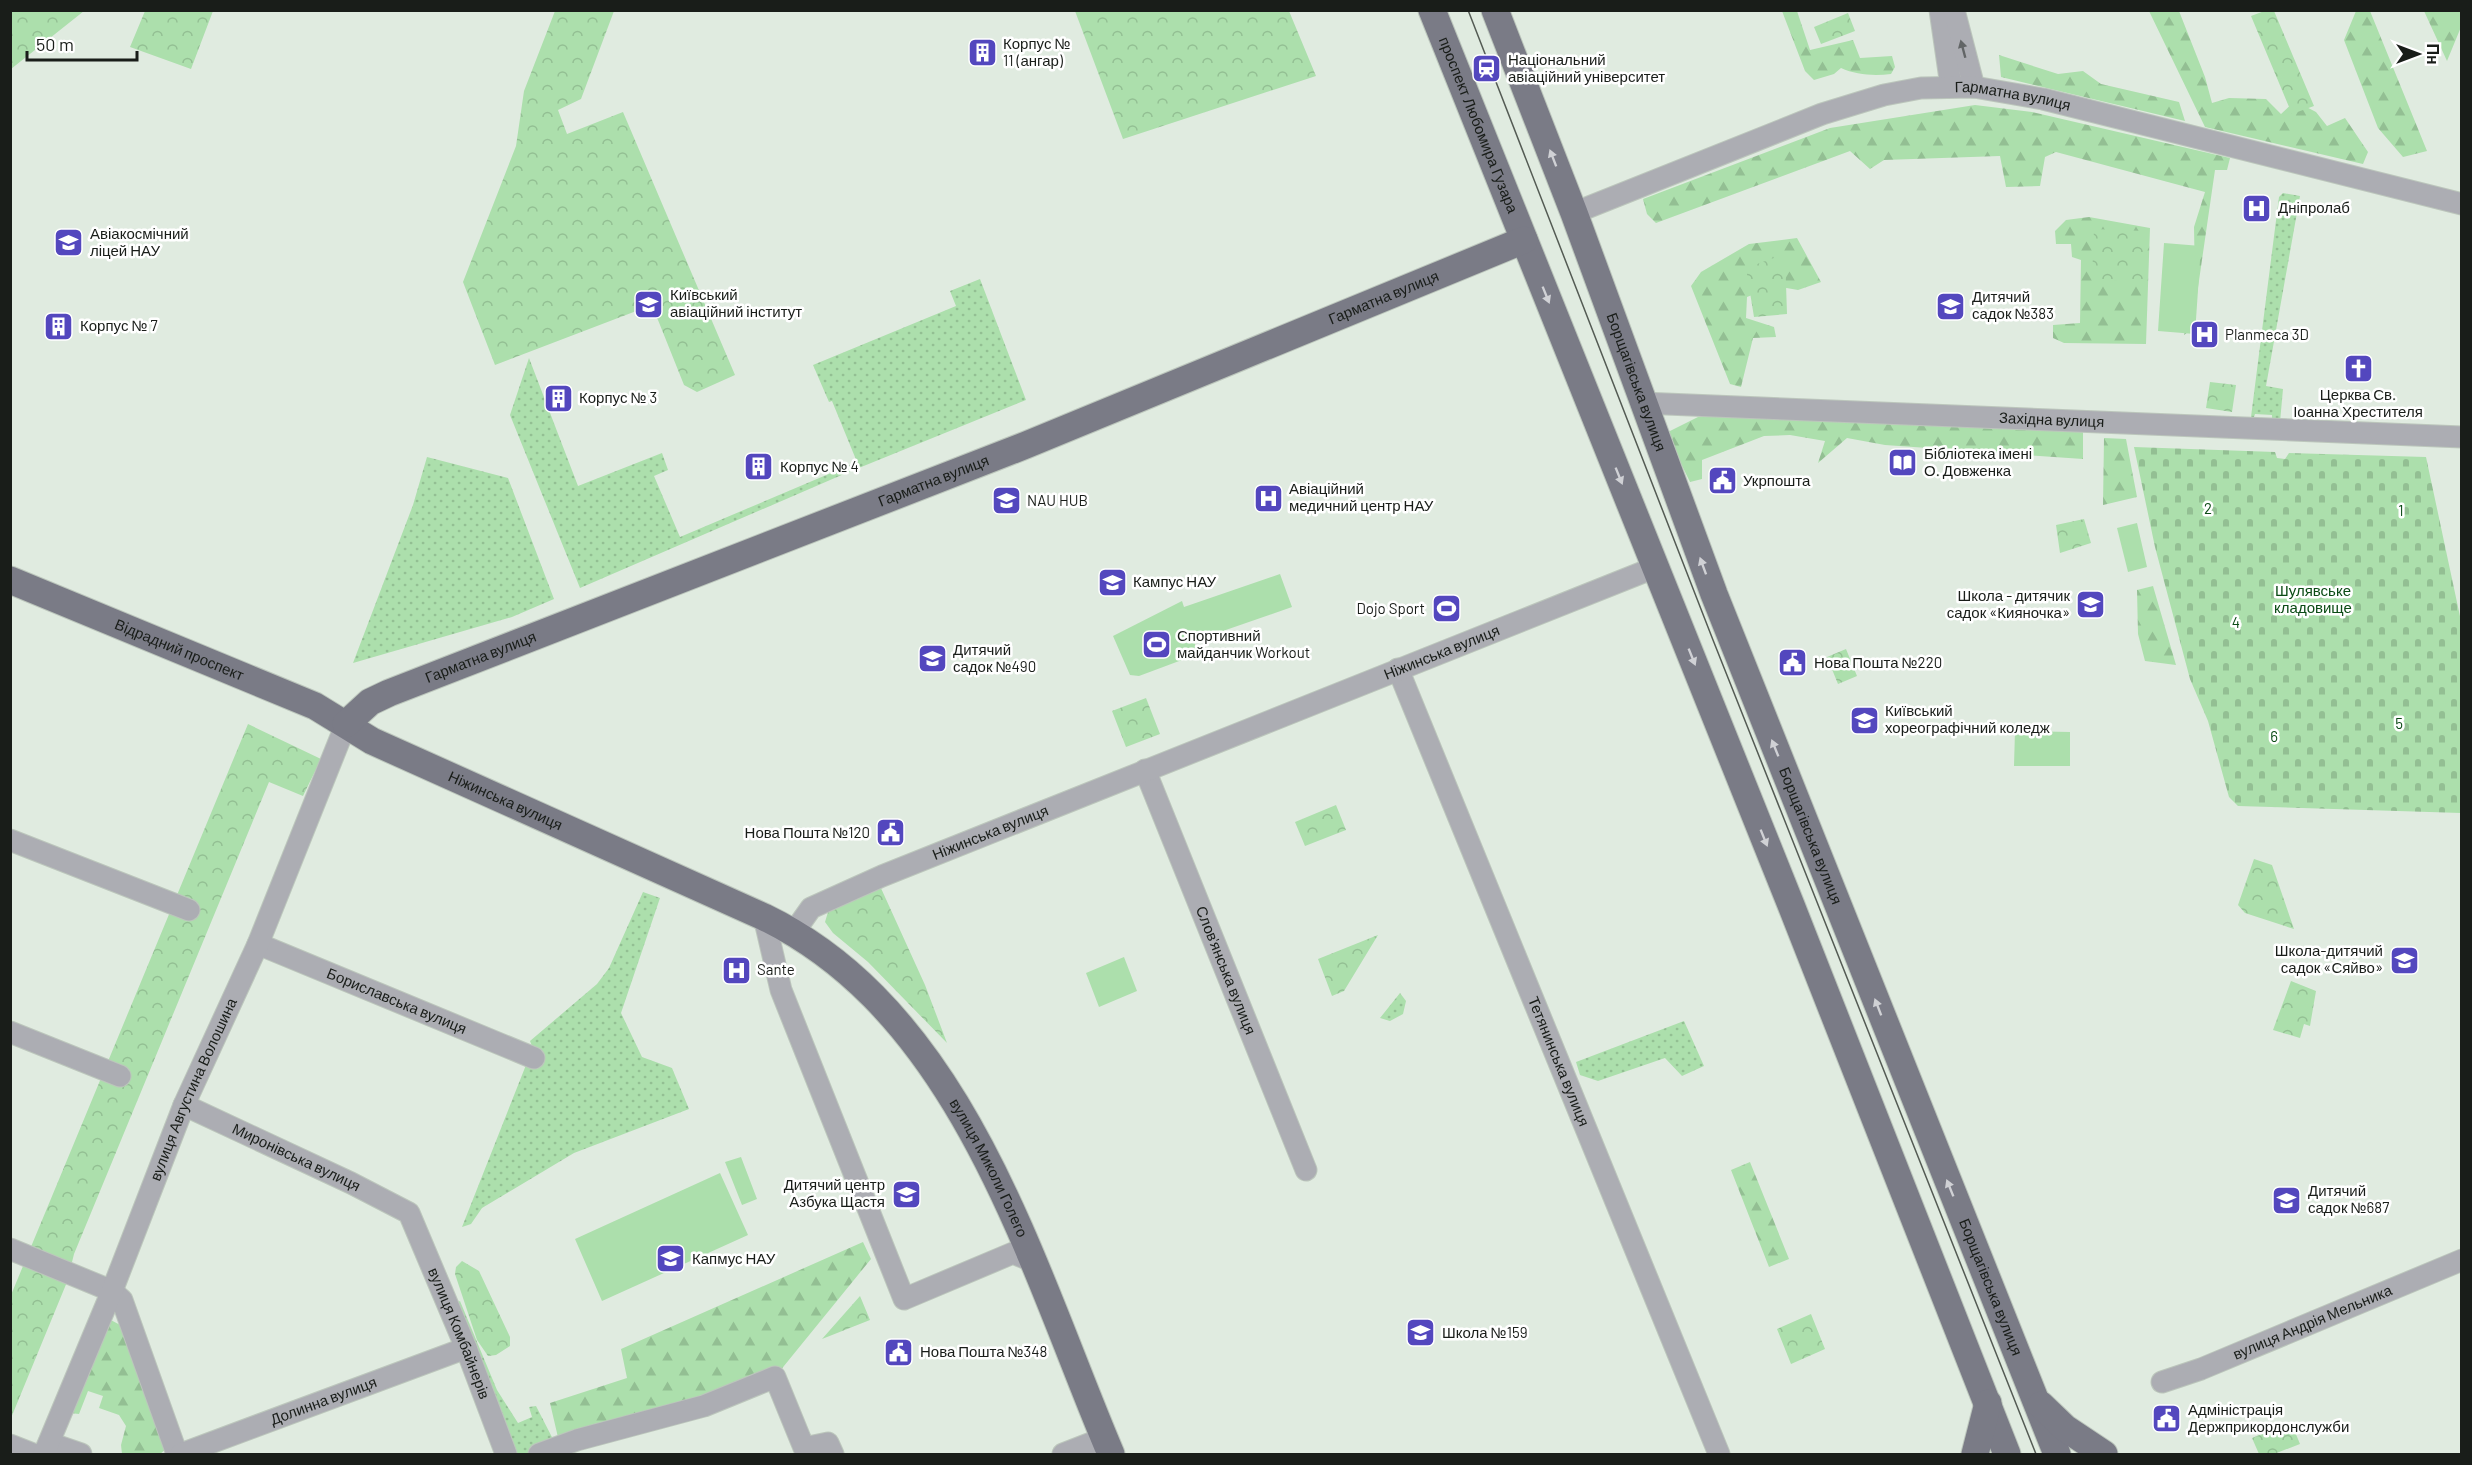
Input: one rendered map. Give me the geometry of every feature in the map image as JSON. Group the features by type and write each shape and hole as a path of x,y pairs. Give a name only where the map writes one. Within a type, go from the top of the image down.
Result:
{"main road":[{"name":"проспект Любомира Гузара","path":"1432,10 1524,240"},
{"path":"1495,10 1574,213"},
{"name":"Борщагівська вулиця","path":"1574,213 1714,594 2057,1455"},
{"path":"1524,240 1656,567 2007,1455"},
{"name":"Гарматна вулиця","path":"346,724 370,702 389,693 1015,449 1524,240"},
{"name":"Відрадний проспект","path":"10,580 315,706 346,724"},
{"name":"Ніжинська вулиця","path":"346,724 372,741 794,932"},
{"name":"вулиця Миколи Голего","path":"794,932 852,978 911,1039 933,1068 981,1146 1034,1262 1107,1446"},
{"path":"2035,1398 2065,1428 2104,1455"},
{"path":"1976,1455 1988,1403"}],"street":[{"path":"1940,10 1950,86"},
{"path":"1954,10 1974,87"},
{"name":"Гарматна вулиця","path":"1574,213 1853,103 1921,88 1950,86 1974,87 2043,99 2462,204"},
{"name":"Західна вулиця","path":"1642,403 2462,437"},
{"name":"Ніжинська вулиця","path":"794,932 811,909 861,885 1656,567"},
{"name":"Тетянинська вулиця","path":"1398,669 1719,1455"},
{"name":"вулиця Августина Волошина","path":"42,1451 112,1291 184,1106 258,944 346,724"},
{"name":"Слов'янська вулиця","path":"1145,770 1306,1170"},
{"path":"10,840 189,910"},
{"path":"764,917 781,990 904,1299 1013,1253 1034,1262"},
{"name":"Бориславська вулиця","path":"258,944 534,1058"},
{"path":"10,1032 120,1076"},
{"name":"Миронівська вулиця","path":"184,1106 351,1183 409,1213"},
{"name":"вулиця Комбайнерів","path":"409,1213 466,1348 506,1455"},
{"path":"10,1249 112,1291 122,1300 179,1455"},
{"name":"вулиця Андрія Мельника","path":"2162,1382 2202,1369 2462,1260"},
{"name":"Долинна вулиця","path":"179,1455 466,1348"},
{"path":"539,1455 577,1440 704,1406 775,1377 796,1451 828,1443 833,1455"},
{"path":"10,1445 81,1455"},
{"path":"1063,1455 1107,1446"}],"green space":[{"path":"11,10 84,10 84,11 11,69"},
{"path":"2267,10 2274,11 2314,106 2292,114 2251,16"},
{"path":"145,11 213,11 191,69 130,47"},
{"path":"555,11 614,11 581,99 558,110 567,134 623,112 735,375 697,392 684,385 652,305 495,365 463,282 516,146 524,91"},
{"path":"1075,11 1289,11 1316,76 1123,139"},
{"path":"1782,11 1797,11 1810,50 1853,40 1860,58 1892,56 1895,67 1891,74 1878,75 1859,74 1841,68 1834,74 1814,80 1805,71"},
{"path":"2149,11 2179,11 2205,77 2212,103 2229,98 2266,99 2281,114 2295,101 2316,112 2327,126 2345,118 2368,152 2363,164 2205,127"},
{"path":"2356,11 2370,11 2427,151 2403,157 2378,128 2344,40"},
{"path":"2424,11 2461,11 2461,27 2447,61"},
{"path":"1848,13 1855,31 1821,44 1814,27"},
{"path":"1999,55 2058,74 2083,71 2101,84 2179,102 2185,121 2001,77"},
{"path":"1975,105 2032,112 2230,158 2227,170 2215,170 2192,329 2184,335 2195,283 2194,227 2205,192 2056,152 2045,157 2040,186 2006,187 2000,156 1884,160 1870,169 1850,151 1656,223 1647,214 1643,199 1830,128"},
{"path":"2283,193 2300,196 2266,386 2283,389 2280,422 2272,422 2272,415 2255,414 2251,417 2279,197"},
{"path":"2089,217 2150,228 2146,344 2064,343 2053,338 2053,325 2080,323 2081,260 2072,257 2071,244 2056,244 2055,231 2066,220"},
{"path":"2094,229 2145,231 2143,282 2092,280"},
{"path":"1797,238 1821,282 1798,290 1775,286 1747,297 1746,318 1774,327 1776,337 1753,338 1741,387 1730,384 1691,286 1701,272 1749,244"},
{"path":"2164,243 2201,246 2195,334 2158,331"},
{"path":"1785,254 1787,314 1754,317 1746,268"},
{"path":"980,279 1026,400 844,474 580,588 510,415 529,358 578,486 662,453 668,470 654,476 680,537 857,462 832,401 829,402 813,365 956,306 950,291"},
{"path":"2210,382 2236,385 2232,412 2206,408"},
{"path":"1846,415 1867,423 1930,420 2083,425 2083,459 1885,445 1847,438 1818,463 1825,441 1790,435 1764,436 1702,460 1702,479 1690,482 1666,433 1698,417"},
{"path":"2104,438 2126,439 2137,497 2103,505"},
{"name":"Шулявське кладовище","path":"2134,447 2275,452 2277,458 2285,459 2289,453 2426,457 2461,621 2461,813 2238,806 2229,797 2208,721 2190,679 2155,547"},
{"path":"427,457 508,478 554,599 512,617 353,663 413,505"},
{"path":"2084,519 2091,543 2060,553 2056,525"},
{"path":"2137,523 2147,567 2128,572 2117,528"},
{"path":"1280,574 1292,607 1194,641 1198,654 1139,676 1130,675 1113,636 1182,601 1184,607"},
{"path":"2153,586 2176,665 2145,661 2138,634 2137,590"},
{"path":"1846,649 1857,676 1838,684 1827,657"},
{"path":"1146,698 1160,734 1126,747 1112,711"},
{"path":"248,724 321,759 303,796 269,782 74,1254 67,1282 11,1418 11,1295"},
{"path":"2015,731 2070,732 2070,766 2014,766"},
{"path":"1336,805 1346,830 1305,846 1295,822"},
{"path":"2254,859 2272,865 2294,929 2245,913 2238,905"},
{"path":"880,886 925,985 947,1043 868,962 833,933 825,922 828,912"},
{"path":"643,892 660,898 621,1013 642,1057 672,1068 689,1109 574,1153 482,1208 471,1224 462,1227 526,1065 534,1051 530,1041 597,984 609,968"},
{"path":"1378,935 1344,991 1332,996 1318,959"},
{"path":"1124,957 1137,991 1099,1007 1086,973"},
{"path":"2291,981 2316,991 2310,1026 2304,1024 2300,1038 2273,1030"},
{"path":"1400,993 1406,1001 1403,1014 1390,1021 1380,1018"},
{"path":"1684,1021 1704,1066 1682,1076 1665,1058 1598,1081 1580,1075 1576,1062"},
{"path":"741,1157 757,1199 742,1205 725,1162"},
{"path":"1750,1162 1789,1259 1769,1267 1731,1170"},
{"path":"720,1173 748,1235 602,1301 575,1239"},
{"path":"863,1242 871,1259 775,1377 560,1446 550,1403 627,1378 621,1349"},
{"path":"462,1261 479,1271 510,1337 510,1346 496,1355 488,1356 477,1340 455,1274 456,1267"},
{"path":"860,1296 870,1320 822,1339"},
{"path":"460,1301 497,1390 518,1423 532,1417 529,1407 536,1406 556,1445 534,1454 512,1454 454,1304"},
{"path":"1811,1314 1825,1349 1791,1364 1777,1329"},
{"path":"107,1318 124,1327 166,1449 160,1454 122,1454 121,1445 126,1426 119,1415 99,1408 103,1396 88,1391 79,1414 70,1413"},
{"path":"2291,1422 2300,1444 2274,1454 2259,1454 2252,1438"}],"tram line":[{"path":"1468,10 1713,640 2036,1454"}],"place":[{"name":"Корпус № 11 (ангар)","path":"982,53"},
{"name":"Національний авіаційний університет","path":"1487,69"},
{"name":"Дніпролаб","path":"2257,208"},
{"name":"Авіакосмічний ліцей НАУ","path":"69,243"},
{"name":"Київський авіаційний інститут","path":"649,304"},
{"name":"Дитячий садок №383","path":"1951,306"},
{"name":"Корпус № 7","path":"59,326"},
{"name":"Planmeca 3D","path":"2204,335"},
{"name":"Церква Св. Іоанна Хрестителя","path":"2358,368"},
{"name":"Корпус № 3","path":"558,398"},
{"name":"Бібліотека імені О. Довженка","path":"1903,463"},
{"name":"Корпус № 4","path":"759,467"},
{"name":"Укрпошта","path":"1722,481"},
{"name":"Авіаційний медичний центр НАУ","path":"1268,498"},
{"name":"NAU HUB","path":"1006,501"},
{"name":"Кампус НАУ","path":"1112,582"},
{"name":"Школа - дитячик садок «Кияночка»","path":"2091,605"},
{"name":"Dojo Sport","path":"1446,609"},
{"name":"Спортивний майданчик Workout","path":"1156,645"},
{"name":"Дитячий садок №490","path":"932,659"},
{"name":"Нова Пошта №220","path":"1793,663"},
{"name":"Київський хореографічний коледж","path":"1864,720"},
{"name":"Нова Пошта №120","path":"891,833"},
{"name":"Школа-дитячий садок «Сяйво»","path":"2404,960"},
{"name":"Sante","path":"736,970"},
{"name":"Дитячий центр Азбука Щастя","path":"906,1194"},
{"name":"Дитячий садок №687","path":"2287,1200"},
{"name":"Капмус НАУ","path":"671,1259"},
{"name":"Школа №159","path":"1421,1333"},
{"name":"Нова Пошта №348","path":"899,1352"},
{"name":"Адміністрація Держприкордонслужби","path":"2167,1419"}],"park label":[{"name":"2","path":"2208,509"},
{"name":"1","path":"2401,511"},
{"name":"4","path":"2236,623"},
{"name":"5","path":"2399,724"},
{"name":"6","path":"2274,737"}]}
